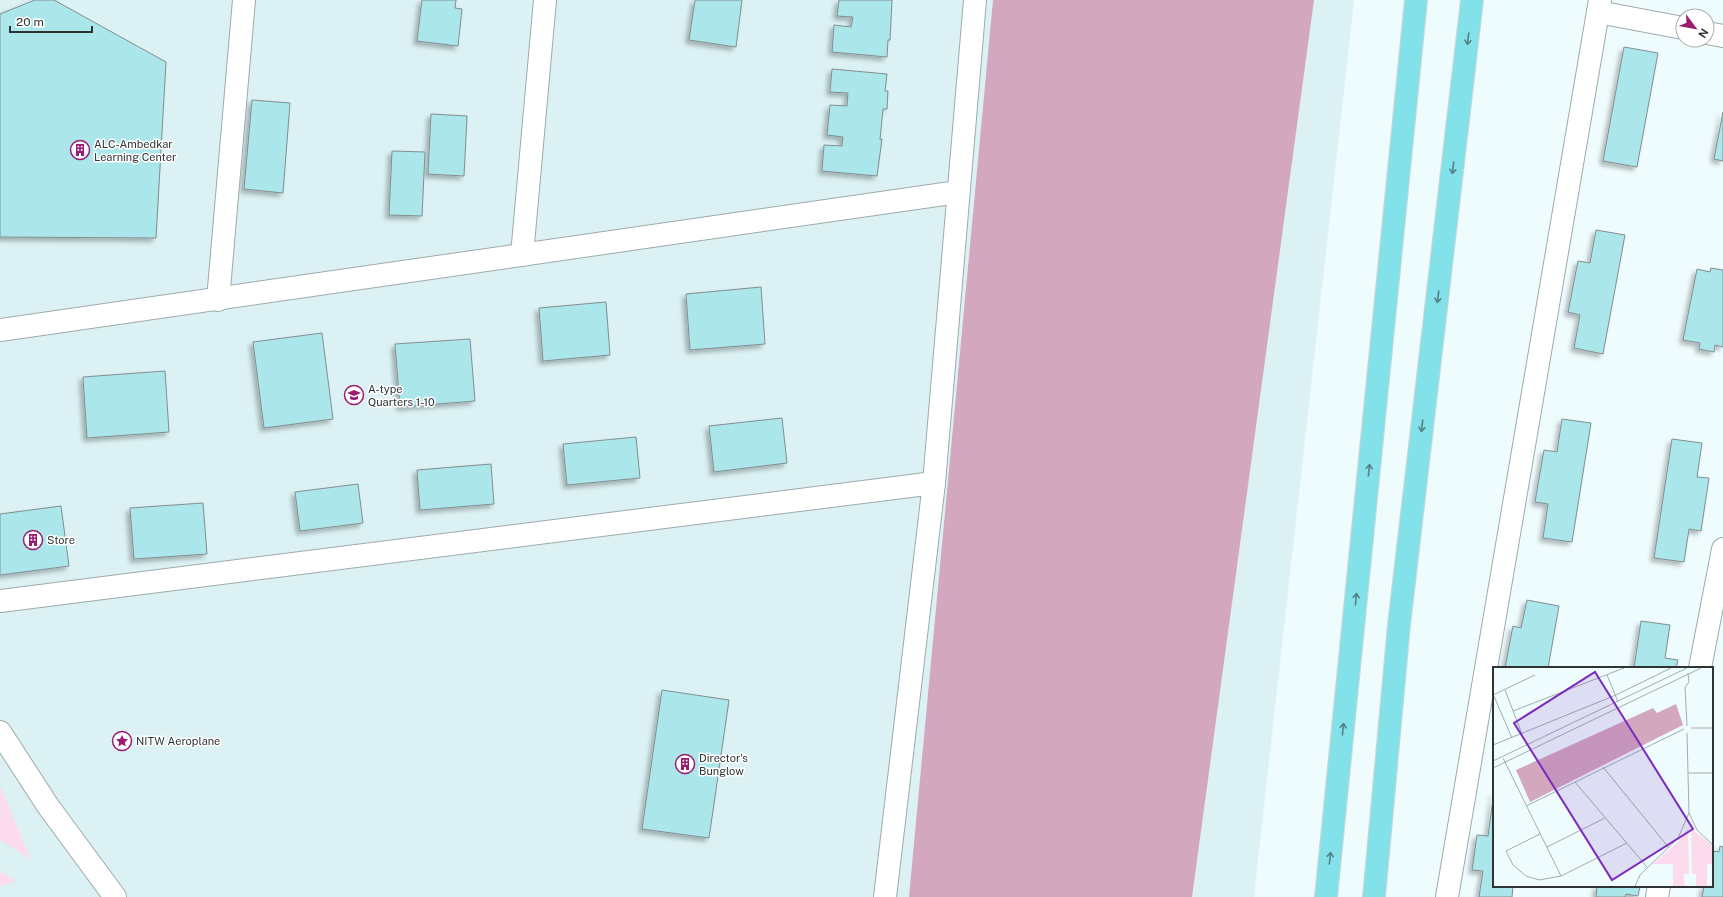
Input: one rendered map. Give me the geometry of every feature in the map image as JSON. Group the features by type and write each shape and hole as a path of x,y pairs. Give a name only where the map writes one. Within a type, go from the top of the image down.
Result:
{"main road":[{"path":"1326,897 1416,0"},
{"path":"1374,897 1399,625 1472,0"}],"street":[{"path":"218,300 244,0"},
{"path":"522,255 545,0"},
{"path":"885,897 934,483 975,0"},
{"path":"1447,897 1599,6 1675,26"},
{"path":"0,330 218,300 958,192"},
{"path":"0,601 934,483"},
{"path":"1700,667 1723,548"},
{"path":"0,732 48,806 115,897"},
{"path":"1657,897 1659,887"}],"shaded area":[{"path":"0,0 1354,0 1254,897 0,897"},
{"path":"993,0 1314,0 1192,897 909,897"},
{"path":"0,786 31,859 0,840"},
{"path":"0,871 16,881 0,886"}],"building":[{"name":"ALC-Ambedkar Learning Center","path":"35,0 54,0 166,62 156,238 0,237 0,14"},
{"path":"422,0 456,0 455,8 462,9 458,46 417,41"},
{"path":"695,0 742,0 736,47 689,40"},
{"path":"839,0 892,0 890,40 888,40 887,57 832,52 834,25 851,27 853,17 837,16"},
{"path":"1624,47 1658,53 1637,167 1603,161"},
{"path":"832,69 887,74 885,91 888,91 887,109 883,109 880,140 882,139 877,176 822,171 824,145 842,146 843,137 827,135 830,105 847,106 848,93 830,92"},
{"path":"252,100 290,103 283,193 244,189"},
{"path":"1723,112 1723,161 1714,159"},
{"path":"431,114 467,116 464,176 428,174"},
{"path":"392,151 425,152 422,216 389,215"},
{"path":"1596,230 1625,235 1603,354 1574,348 1580,315 1568,312 1578,261 1590,263"},
{"path":"1711,268 1723,270 1723,347 1715,345 1714,352 1699,349 1700,343 1683,340 1697,269 1710,272"},
{"path":"761,287 765,344 690,350 686,294"},
{"path":"606,302 610,355 543,361 539,308"},
{"path":"322,333 333,419 264,428 253,342"},
{"path":"470,339 475,401 400,407 395,344"},
{"path":"165,371 169,432 87,438 83,377"},
{"path":"782,418 787,463 714,472 709,426"},
{"path":"1562,419 1591,423 1572,542 1543,538 1548,504 1535,502 1544,450 1557,452"},
{"path":"636,437 640,478 567,485 563,444"},
{"path":"1672,439 1702,443 1697,477 1709,478 1701,531 1689,529 1684,562 1654,558"},
{"path":"491,464 494,504 420,510 417,470"},
{"path":"358,484 363,523 300,531 295,492"},
{"path":"203,503 207,554 134,559 130,508"},
{"name":"Store","path":"61,506 69,566 0,575 0,514"},
{"path":"1527,600 1559,606 1548,667 1505,667 1513,626 1521,628"},
{"path":"1641,621 1670,625 1665,658 1678,660 1676,667 1634,667"},
{"name":"Director's Bunglow","path":"662,690 729,700 709,838 642,829"},
{"path":"1493,799 1493,887 1513,887 1512,897 1479,897 1483,871 1472,870 1477,835 1488,836"},
{"path":"1720,846 1723,847 1723,897 1702,897 1704,887 1713,887 1713,851 1719,852"},
{"path":"1597,887 1640,887 1638,896 1626,894 1625,897 1596,897"}],"place":[{"name":"ALC-Ambedkar Learning Center","path":"80,150"},
{"name":"A-type Quarters 1-10","path":"354,395"},
{"name":"Store","path":"33,540"},
{"name":"NITW Aeroplane","path":"122,741"},
{"name":"Director's Bunglow","path":"685,764"}]}
